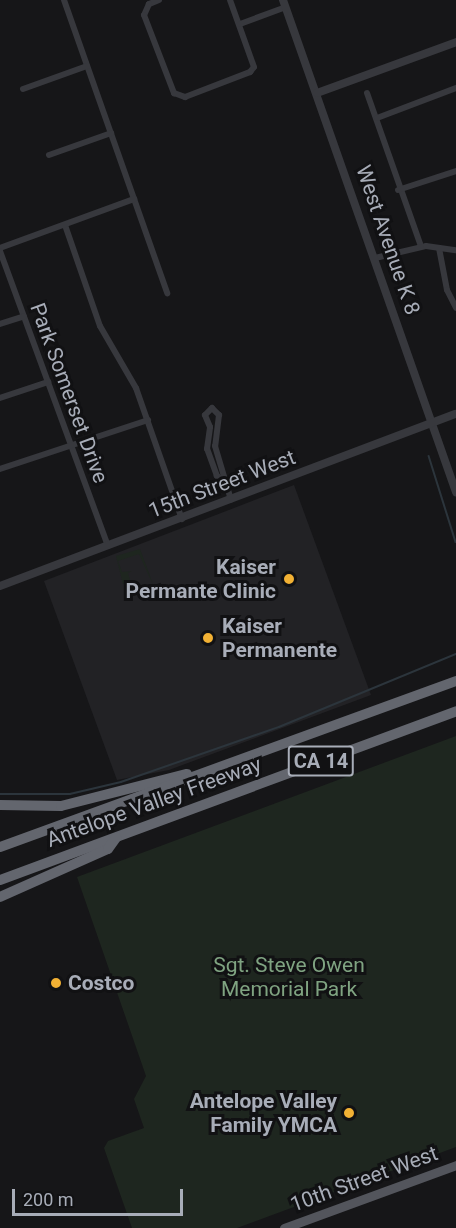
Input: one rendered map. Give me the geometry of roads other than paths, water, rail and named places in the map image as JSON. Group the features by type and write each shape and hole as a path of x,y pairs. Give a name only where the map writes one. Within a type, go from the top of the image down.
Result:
{"highway":[{"name":"Antelope Valley Freeway","path":"0,847 456,681"},
{"name":"Antelope Valley Freeway","path":"0,880 456,711"},
{"path":"0,805 61,806 227,766"},
{"path":"0,897 108,849 117,836"}],"main road":[{"name":"10th Street West","path":"284,1228 456,1165"}],"street":[{"path":"64,0 167,293"},
{"path":"159,0 145,9 144,15 178,96 207,89 250,72 254,67 231,0"},
{"path":"240,24 285,4"},
{"name":"West Avenue K 8","path":"285,4 456,492"},
{"path":"317,93 456,42"},
{"path":"23,89 87,66"},
{"path":"377,118 456,88"},
{"path":"367,93 377,118 398,190 421,246"},
{"path":"49,156 111,133"},
{"path":"398,190 456,171"},
{"path":"0,250 134,199"},
{"path":"65,225 104,334 132,380 148,420 182,519"},
{"path":"375,258 421,246 456,250"},
{"path":"440,248 447,290 456,308"},
{"name":"Park Somerset Drive","path":"0,250 108,546"},
{"path":"0,324 24,316"},
{"path":"0,398 48,382"},
{"path":"224,481 217,476 207,449 210,409 219,415 215,446 231,500"},
{"name":"15th Street West","path":"0,585 182,519 456,414"},
{"path":"0,469 72,448 148,420"},
{"path":"210,427 218,427"}],"waterway":[{"path":"429,456 456,542"},
{"path":"0,794 70,794 121,782 279,727 456,654"}],"place":[{"name":"Kaiser Permante Clinic","path":"289,579"},
{"name":"Kaiser Permanente","path":"208,638"},
{"name":"Costco","path":"56,983"},
{"name":"Antelope Valley Family YMCA","path":"349,1113"}],"park label":[{"name":"Sgt. Steve Owen Memorial Park","path":"289,977"}]}
